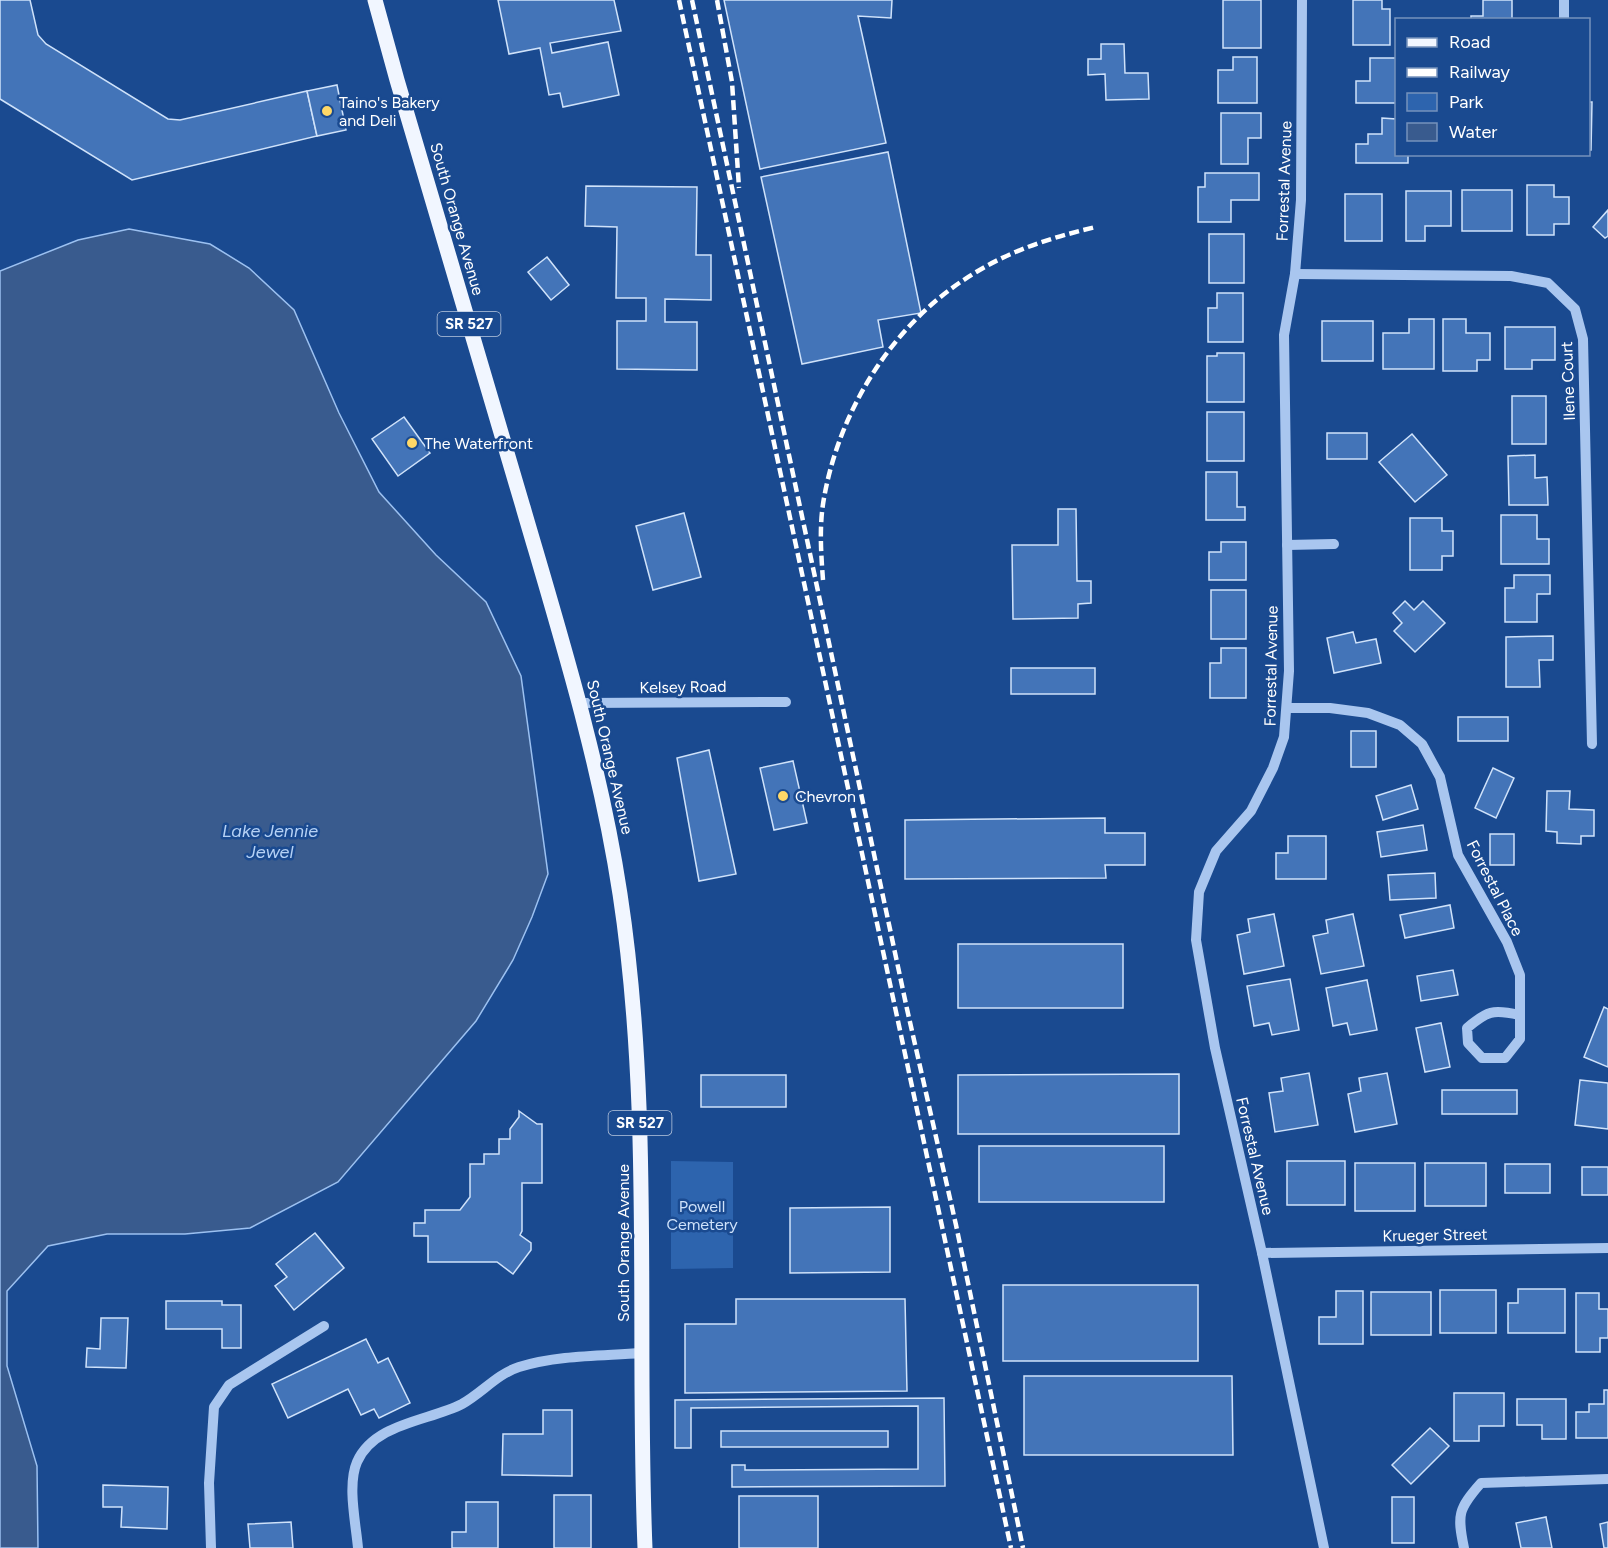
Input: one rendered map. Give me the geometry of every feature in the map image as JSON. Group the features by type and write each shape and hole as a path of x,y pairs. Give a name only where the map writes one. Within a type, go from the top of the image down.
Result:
{"main road":[{"name":"South Orange Avenue","path":"375,0 581,703 609,829 630,972 640,1135 645,1548"}],"street":[{"name":"Forrestal Avenue","path":"1302,0 1301,200 1295,274 1284,335 1287,545 1287,708 1284,737 1273,768 1251,811 1216,850 1199,892 1196,940 1215,1048 1262,1253 1324,1548"},
{"path":"1564,0 1564,18"},
{"name":"Ilene Court","path":"1295,274 1511,276 1548,283 1575,309 1583,339 1592,744"},
{"path":"1287,545 1334,544"},
{"name":"Kelsey Road","path":"581,703 786,702"},
{"name":"Forrestal Place","path":"1287,708 1330,708 1368,713 1400,725 1422,744 1440,777 1458,855 1507,942 1520,975 1520,1039 1505,1058 1482,1058 1468,1043 1467,1028 1483,1014 1501,1011 1519,1015"},
{"name":"Krueger Street","path":"1262,1253 1608,1248"},
{"path":"211,1548 209,1483 214,1407 229,1385 324,1326"},
{"path":"358,1548 354,1474 357,1462 367,1447 378,1438 461,1404 498,1377 520,1367 553,1359 641,1353"},
{"path":"1464,1548 1459,1525 1463,1503 1481,1483 1608,1479"}],"green space":[{"name":"Powell Cemetery","path":"671,1161 733,1162 733,1268 671,1269"}],"water":[{"name":"Lake Jennie Jewel","path":"129,229 210,244 249,268 294,310 339,413 379,492 436,555 486,602 521,676 548,874 513,960 476,1021 338,1182 250,1228 185,1234 107,1234 48,1246 7,1291 7,1366 37,1466 38,1548 0,1548 0,271 78,240"}],"building":[{"path":"0,0 30,0 38,35 46,44 168,119 180,120 307,91 317,136 132,180 0,99"},
{"path":"498,0 614,0 621,31 550,43 552,53 608,42 619,95 563,107 560,93 549,95 540,48 509,54"},
{"path":"724,0 892,0 891,18 858,16 886,143 760,169"},
{"path":"1223,0 1261,0 1261,48 1223,48"},
{"path":"1353,0 1382,0 1382,9 1390,9 1390,45 1353,45"},
{"path":"1483,0 1512,0 1512,18 1471,18 1471,16 1483,16"},
{"path":"1101,44 1124,44 1125,73 1148,73 1149,99 1106,100 1105,74 1088,75 1088,59 1101,59"},
{"path":"1233,57 1257,57 1257,103 1218,103 1218,70 1233,70"},
{"path":"1370,58 1395,58 1395,103 1356,103 1356,81 1370,81"},
{"name":"Taino's Bakery and Deli","path":"337,85 346,130 317,136 307,91"},
{"path":"1590,102 1592,102 1591,150"},
{"path":"1221,113 1261,113 1261,138 1248,138 1248,164 1221,164"},
{"path":"1382,118 1395,119 1395,156 1408,156 1408,163 1356,163 1356,144 1368,144 1368,134 1382,134"},
{"path":"888,152 921,313 878,320 883,347 802,364 761,177"},
{"path":"1205,173 1259,173 1259,200 1231,200 1231,222 1198,222 1198,187 1205,187"},
{"path":"1527,185 1554,185 1554,197 1569,197 1569,224 1554,224 1554,235 1527,235"},
{"path":"586,186 697,187 696,255 711,255 711,300 665,299 665,322 697,322 697,370 617,369 617,321 646,321 646,298 616,298 617,227 585,226"},
{"path":"1462,190 1512,190 1512,231 1462,231"},
{"path":"1406,191 1451,191 1451,226 1425,226 1425,241 1406,241"},
{"path":"1345,194 1382,194 1382,241 1345,241"},
{"path":"1608,210 1608,236 1605,238 1593,227"},
{"path":"1209,234 1244,234 1244,283 1209,283"},
{"path":"547,257 569,285 551,300 528,272"},
{"path":"1217,293 1243,293 1243,342 1208,342 1208,308 1217,308"},
{"path":"1409,319 1434,319 1434,369 1383,369 1383,333 1409,333"},
{"path":"1443,319 1466,319 1466,333 1490,333 1490,360 1477,360 1477,371 1443,371"},
{"path":"1322,321 1373,321 1373,361 1322,361"},
{"path":"1505,327 1555,327 1555,360 1532,360 1532,369 1505,369"},
{"path":"1217,353 1244,353 1244,402 1207,402 1207,356 1217,356"},
{"path":"1512,396 1546,396 1546,444 1512,444"},
{"path":"1207,412 1244,412 1244,461 1207,461"},
{"path":"404,417 430,453 398,476 372,439"},
{"path":"1327,433 1367,433 1367,459 1327,459"},
{"path":"1412,434 1447,475 1415,502 1379,462"},
{"path":"1535,455 1535,478 1547,477 1548,505 1509,505 1508,456"},
{"path":"1206,472 1237,472 1237,507 1245,507 1245,520 1206,520"},
{"path":"1058,509 1076,509 1077,581 1091,581 1091,603 1078,604 1078,618 1013,619 1012,545 1058,545"},
{"path":"684,513 701,577 653,590 636,526"},
{"path":"1501,515 1537,515 1537,539 1549,539 1549,564 1501,564"},
{"path":"1410,518 1442,518 1442,531 1453,531 1453,556 1442,556 1442,570 1410,570"},
{"path":"1221,542 1246,542 1246,580 1209,580 1209,552 1221,552"},
{"path":"1514,575 1550,575 1550,594 1537,594 1537,622 1505,622 1505,588 1514,588"},
{"path":"1211,590 1246,590 1246,639 1211,639"},
{"path":"1405,601 1414,610 1423,601 1445,623 1415,652 1394,631 1402,623 1393,613"},
{"path":"1353,632 1356,643 1376,639 1381,663 1334,673 1327,638"},
{"path":"1553,636 1553,660 1539,660 1540,687 1506,687 1506,637"},
{"path":"1221,648 1246,648 1246,698 1210,698 1210,663 1221,663"},
{"path":"1011,668 1095,668 1095,694 1011,694"},
{"path":"1458,717 1508,717 1508,741 1458,741"},
{"path":"1351,731 1376,731 1376,767 1351,767"},
{"path":"709,750 736,874 699,881 677,758"},
{"name":"Chevron","path":"793,761 807,823 774,830 760,768"},
{"path":"1493,768 1514,778 1496,818 1475,808"},
{"path":"1411,785 1418,809 1383,820 1376,796"},
{"path":"1547,791 1570,791 1569,809 1594,810 1594,836 1581,836 1581,844 1557,843 1557,832 1546,831"},
{"path":"1105,818 1105,833 1145,833 1145,865 1105,865 1106,878 905,879 905,820"},
{"path":"1423,825 1427,850 1381,857 1377,832"},
{"path":"1490,834 1514,834 1514,865 1490,865"},
{"path":"1288,836 1326,836 1326,879 1276,879 1276,853 1288,853"},
{"path":"1435,873 1436,898 1390,900 1388,875"},
{"path":"1450,905 1454,928 1405,938 1400,915"},
{"path":"1274,914 1284,966 1244,974 1237,935 1250,932 1248,919"},
{"path":"1353,914 1364,966 1321,974 1313,936 1328,933 1326,920"},
{"path":"958,944 1123,944 1123,1008 958,1008"},
{"path":"1453,970 1458,995 1421,1001 1417,976"},
{"path":"1290,979 1299,1030 1272,1035 1269,1023 1254,1026 1247,986"},
{"path":"1367,980 1377,1030 1350,1035 1347,1023 1333,1026 1326,988"},
{"path":"1604,1007 1608,1009 1608,1067 1584,1057"},
{"path":"1441,1023 1450,1067 1425,1072 1416,1028"},
{"path":"1309,1073 1318,1125 1275,1132 1269,1093 1283,1091 1281,1078"},
{"path":"1387,1073 1397,1124 1355,1132 1348,1094 1361,1091 1359,1078"},
{"path":"1179,1074 1179,1134 958,1134 958,1075"},
{"path":"701,1075 786,1075 786,1107 701,1107"},
{"path":"1580,1080 1608,1083 1608,1129 1575,1125"},
{"path":"1442,1090 1517,1090 1517,1114 1442,1114"},
{"path":"519,1111 537,1124 542,1124 542,1183 522,1183 522,1231 520,1235 531,1243 531,1250 513,1274 497,1262 428,1262 428,1236 414,1236 414,1223 425,1223 425,1210 460,1210 470,1197 470,1164 484,1164 484,1154 499,1154 499,1139 510,1139 510,1129 519,1117"},
{"path":"979,1146 1164,1146 1164,1202 979,1202"},
{"path":"1287,1161 1345,1161 1345,1205 1287,1205"},
{"path":"1355,1163 1415,1163 1415,1211 1355,1211"},
{"path":"1425,1163 1486,1163 1486,1206 1425,1206"},
{"path":"1505,1164 1550,1164 1550,1193 1505,1193"},
{"path":"1582,1167 1608,1167 1608,1195 1582,1195"},
{"path":"890,1207 890,1272 790,1273 790,1208"},
{"path":"315,1233 344,1268 294,1310 275,1286 287,1277 276,1264"},
{"path":"1003,1285 1198,1285 1198,1361 1003,1361"},
{"path":"1518,1289 1565,1289 1565,1333 1508,1333 1508,1303 1518,1303"},
{"path":"1440,1290 1496,1290 1496,1333 1440,1333"},
{"path":"1336,1291 1363,1291 1363,1344 1319,1344 1319,1317 1336,1317"},
{"path":"1371,1292 1431,1292 1431,1335 1371,1335"},
{"path":"1576,1293 1599,1293 1599,1309 1608,1309 1608,1338 1600,1338 1600,1352 1576,1352"},
{"path":"736,1299 905,1299 907,1391 685,1393 685,1324 736,1324"},
{"path":"166,1301 222,1301 222,1305 241,1305 241,1348 222,1348 222,1329 166,1329"},
{"path":"101,1318 128,1318 126,1368 86,1367 87,1348 100,1349"},
{"path":"366,1339 378,1363 388,1358 410,1403 379,1418 374,1409 361,1415 348,1389 288,1418 272,1384"},
{"path":"1024,1376 1232,1376 1233,1455 1024,1455"},
{"path":"1604,1390 1608,1390 1608,1438 1576,1438 1576,1412 1589,1412 1589,1404 1604,1404"},
{"path":"1454,1393 1504,1393 1504,1426 1479,1426 1479,1441 1454,1441"},
{"path":"944,1398 945,1486 732,1487 732,1465 745,1465 745,1470 918,1469 918,1406 691,1408 691,1448 675,1448 675,1400"},
{"path":"1517,1399 1566,1399 1566,1439 1542,1439 1542,1425 1517,1425"},
{"path":"543,1410 572,1410 572,1476 502,1475 503,1434 543,1434"},
{"path":"1430,1428 1449,1446 1411,1484 1392,1465"},
{"path":"721,1431 888,1431 888,1447 721,1447"},
{"path":"103,1485 168,1487 167,1529 121,1527 122,1507 103,1507"},
{"path":"554,1495 591,1495 591,1548 554,1548"},
{"path":"739,1496 818,1496 818,1548 739,1548"},
{"path":"1392,1497 1414,1497 1414,1543 1392,1543"},
{"path":"466,1502 498,1502 498,1548 452,1548 452,1532 466,1532"},
{"path":"1546,1517 1552,1548 1521,1548 1516,1523"},
{"path":"291,1522 293,1548 250,1548 248,1524"},
{"path":"1608,1522 1608,1548 1604,1548 1600,1524"}],"railway":[{"path":"679,0 1011,1548"},
{"path":"692,0 907,1009 956,1225 1023,1548"},
{"path":"717,0 732,82 739,188"},
{"path":"823,580 821,518 832,465 857,400 895,342 945,294 987,265 1033,245 1096,227"}],"place":[{"name":"Taino's Bakery and Deli","path":"327,111"},
{"name":"The Waterfront","path":"412,443"},
{"name":"Chevron","path":"783,796"}]}
